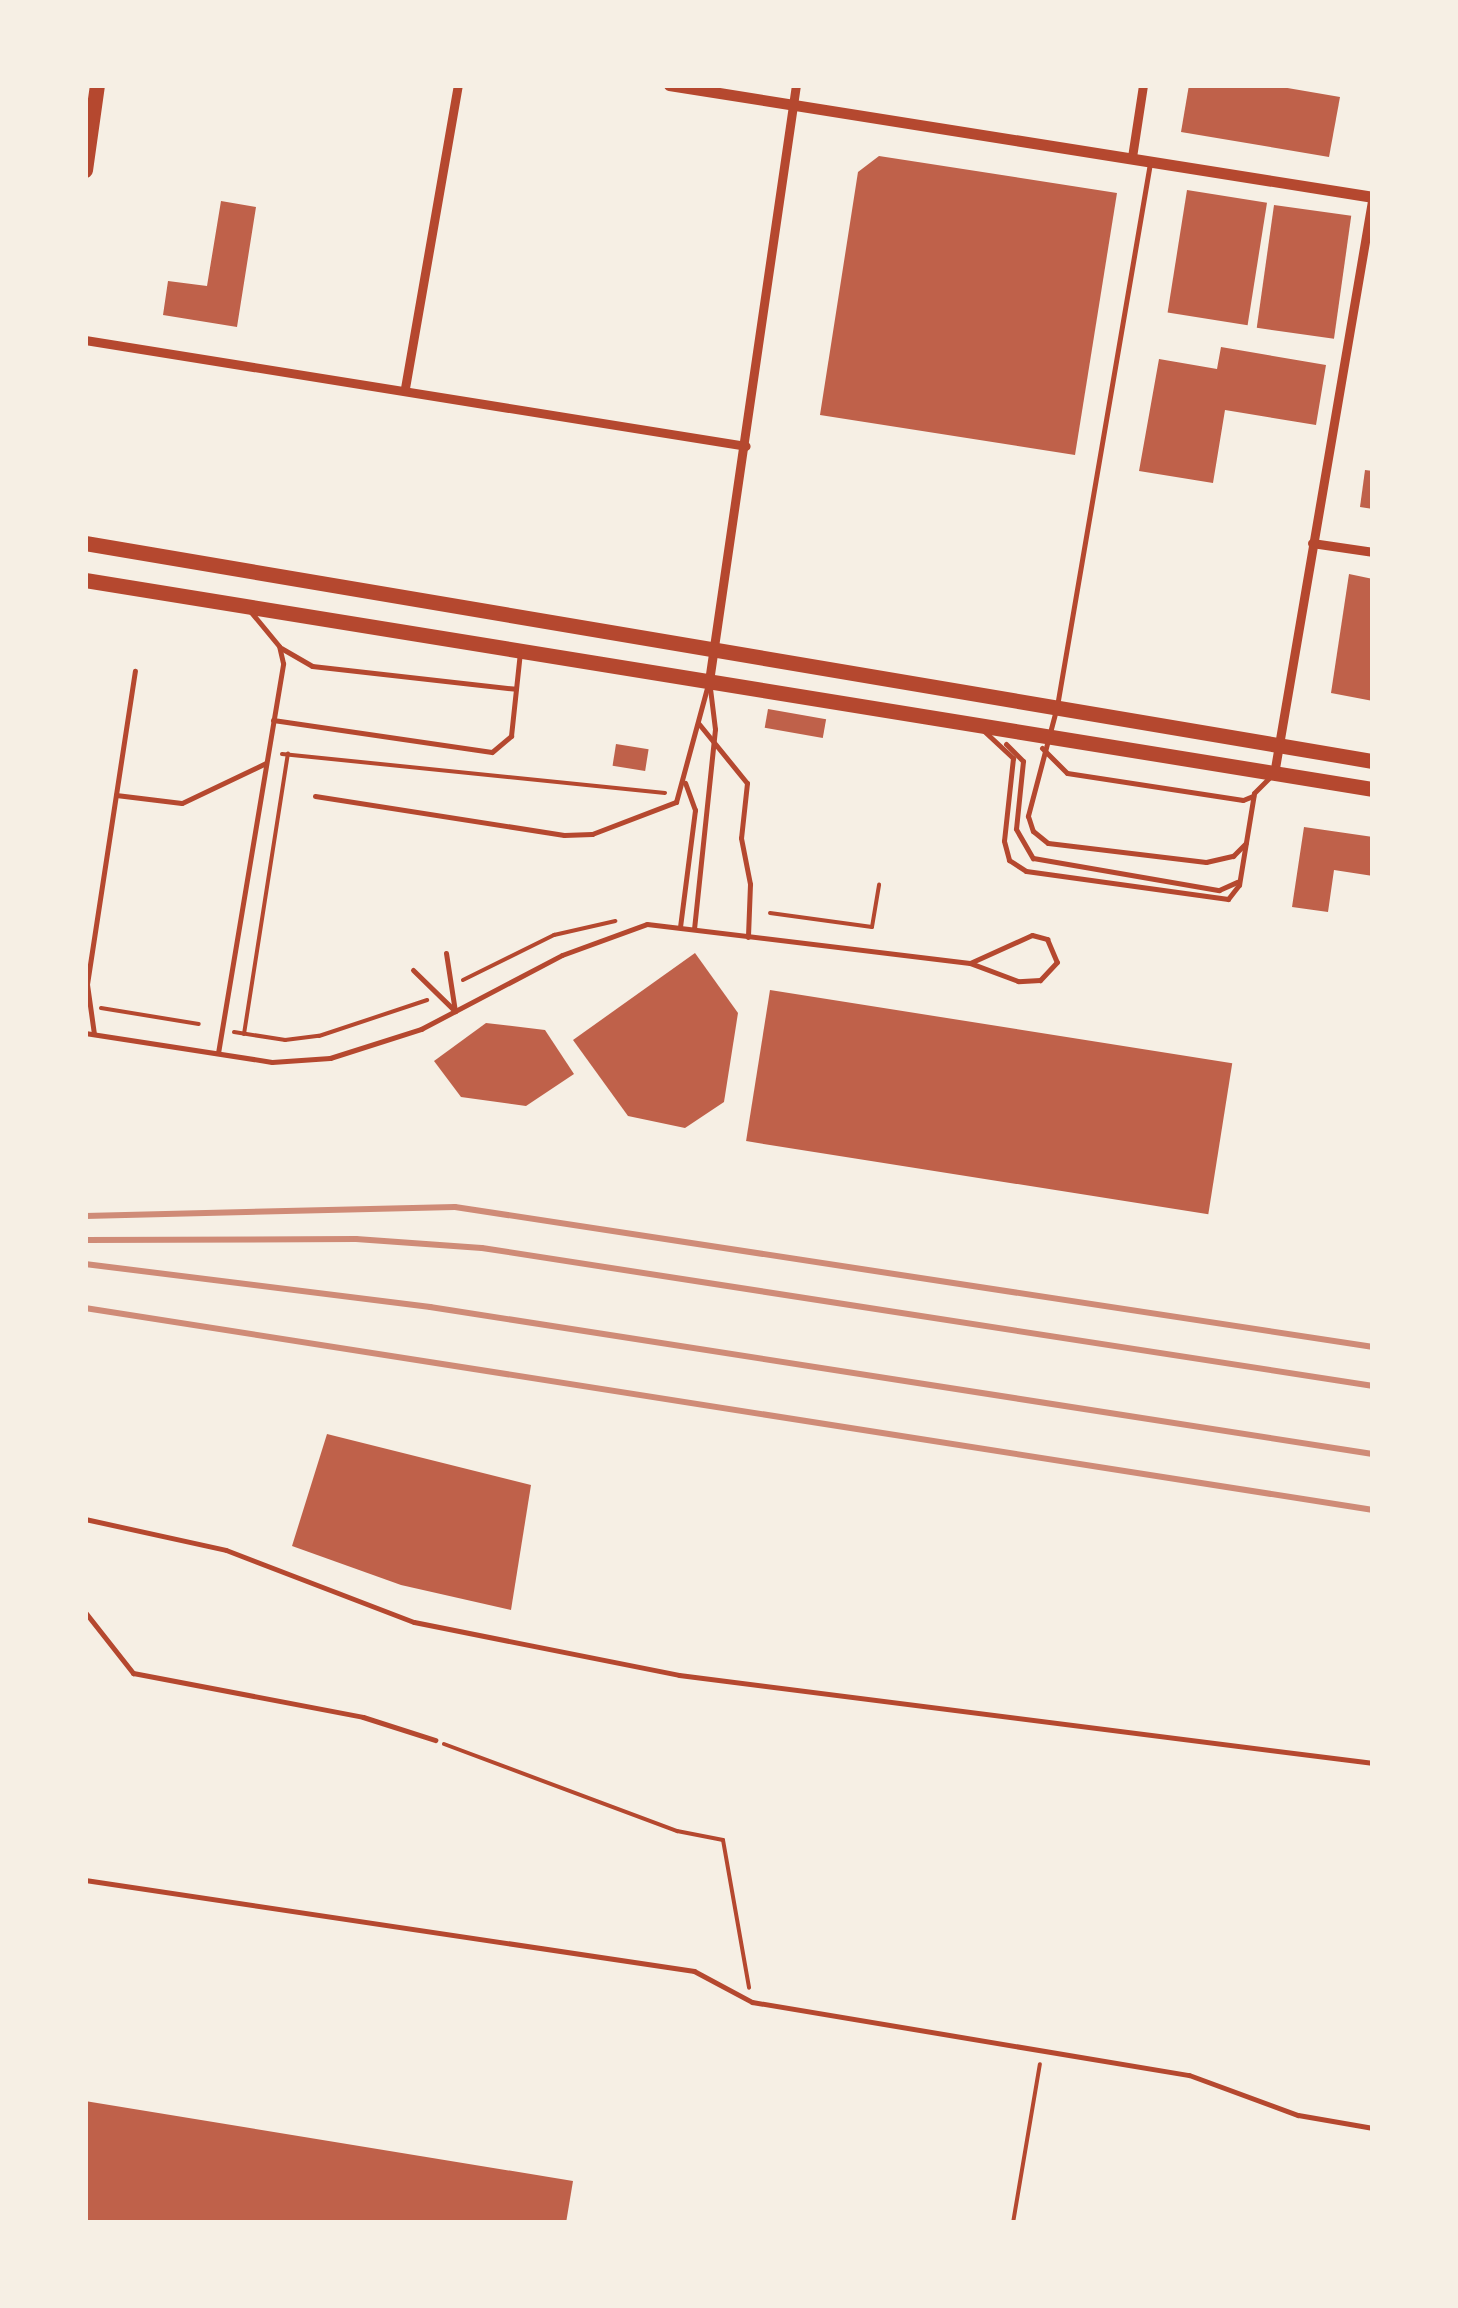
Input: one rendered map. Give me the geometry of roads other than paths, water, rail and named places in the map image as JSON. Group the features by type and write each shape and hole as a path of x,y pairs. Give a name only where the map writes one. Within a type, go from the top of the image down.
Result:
{"main road":[{"path":"85,170 97,85"},
{"path":"85,543 714,646 1278,748 1373,760"},
{"path":"85,580 969,722 1043,741 1373,789"}],"street":[{"path":"405,388 458,85"},
{"path":"669,85 1373,195 1274,774"},
{"path":"709,681 796,85"},
{"path":"1132,157 1143,85"},
{"path":"85,340 405,388 746,446"},
{"path":"1312,543 1373,552"}],"lane":[{"path":"1150,160 1057,706 1043,741 1027,809 1043,841 1206,862 1233,856 1246,843"},
{"path":"244,606 279,646 312,666 516,689"},
{"path":"218,1054 283,664 279,646"},
{"path":"273,720 487,753 510,740 520,649"},
{"path":"94,1034 88,984 136,671"},
{"path":"699,724 709,681"},
{"path":"694,929 713,742 709,681"},
{"path":"969,722 1003,742 1022,761 1016,828 1024,850 1037,861 1219,890 1234,886 1242,871"},
{"path":"315,796 580,836 666,810 684,780 693,723 699,724 747,783 741,838 750,884 748,937"},
{"path":"1043,741 1066,773 1243,800 1253,796 1274,774"},
{"path":"1003,742 1013,762 1004,841 1009,860 1020,870 1218,902 1234,896 1242,871 1253,796"},
{"path":"116,795 182,803 267,760"},
{"path":"680,927 695,810 684,780"},
{"path":"85,1033 272,1062 330,1058 400,1038 546,962 647,924 970,963 1026,982 1047,976 1057,962 1047,939 1032,934 970,963"},
{"path":"446,954 455,1011"},
{"path":"413,970 455,1011"},
{"path":"85,1519 226,1550 414,1622 678,1675 1373,1763"},
{"path":"85,1612 133,1673 363,1717 435,1740"},
{"path":"85,1880 694,1971 752,2002 1189,2075 1298,2115 1373,2128"}],"railway":[{"path":"85,1216 455,1207 1373,1347"},
{"path":"85,1240 356,1239 482,1248 1373,1386"},
{"path":"85,1264 430,1307 1373,1454"},
{"path":"85,1308 1373,1510"}]}
